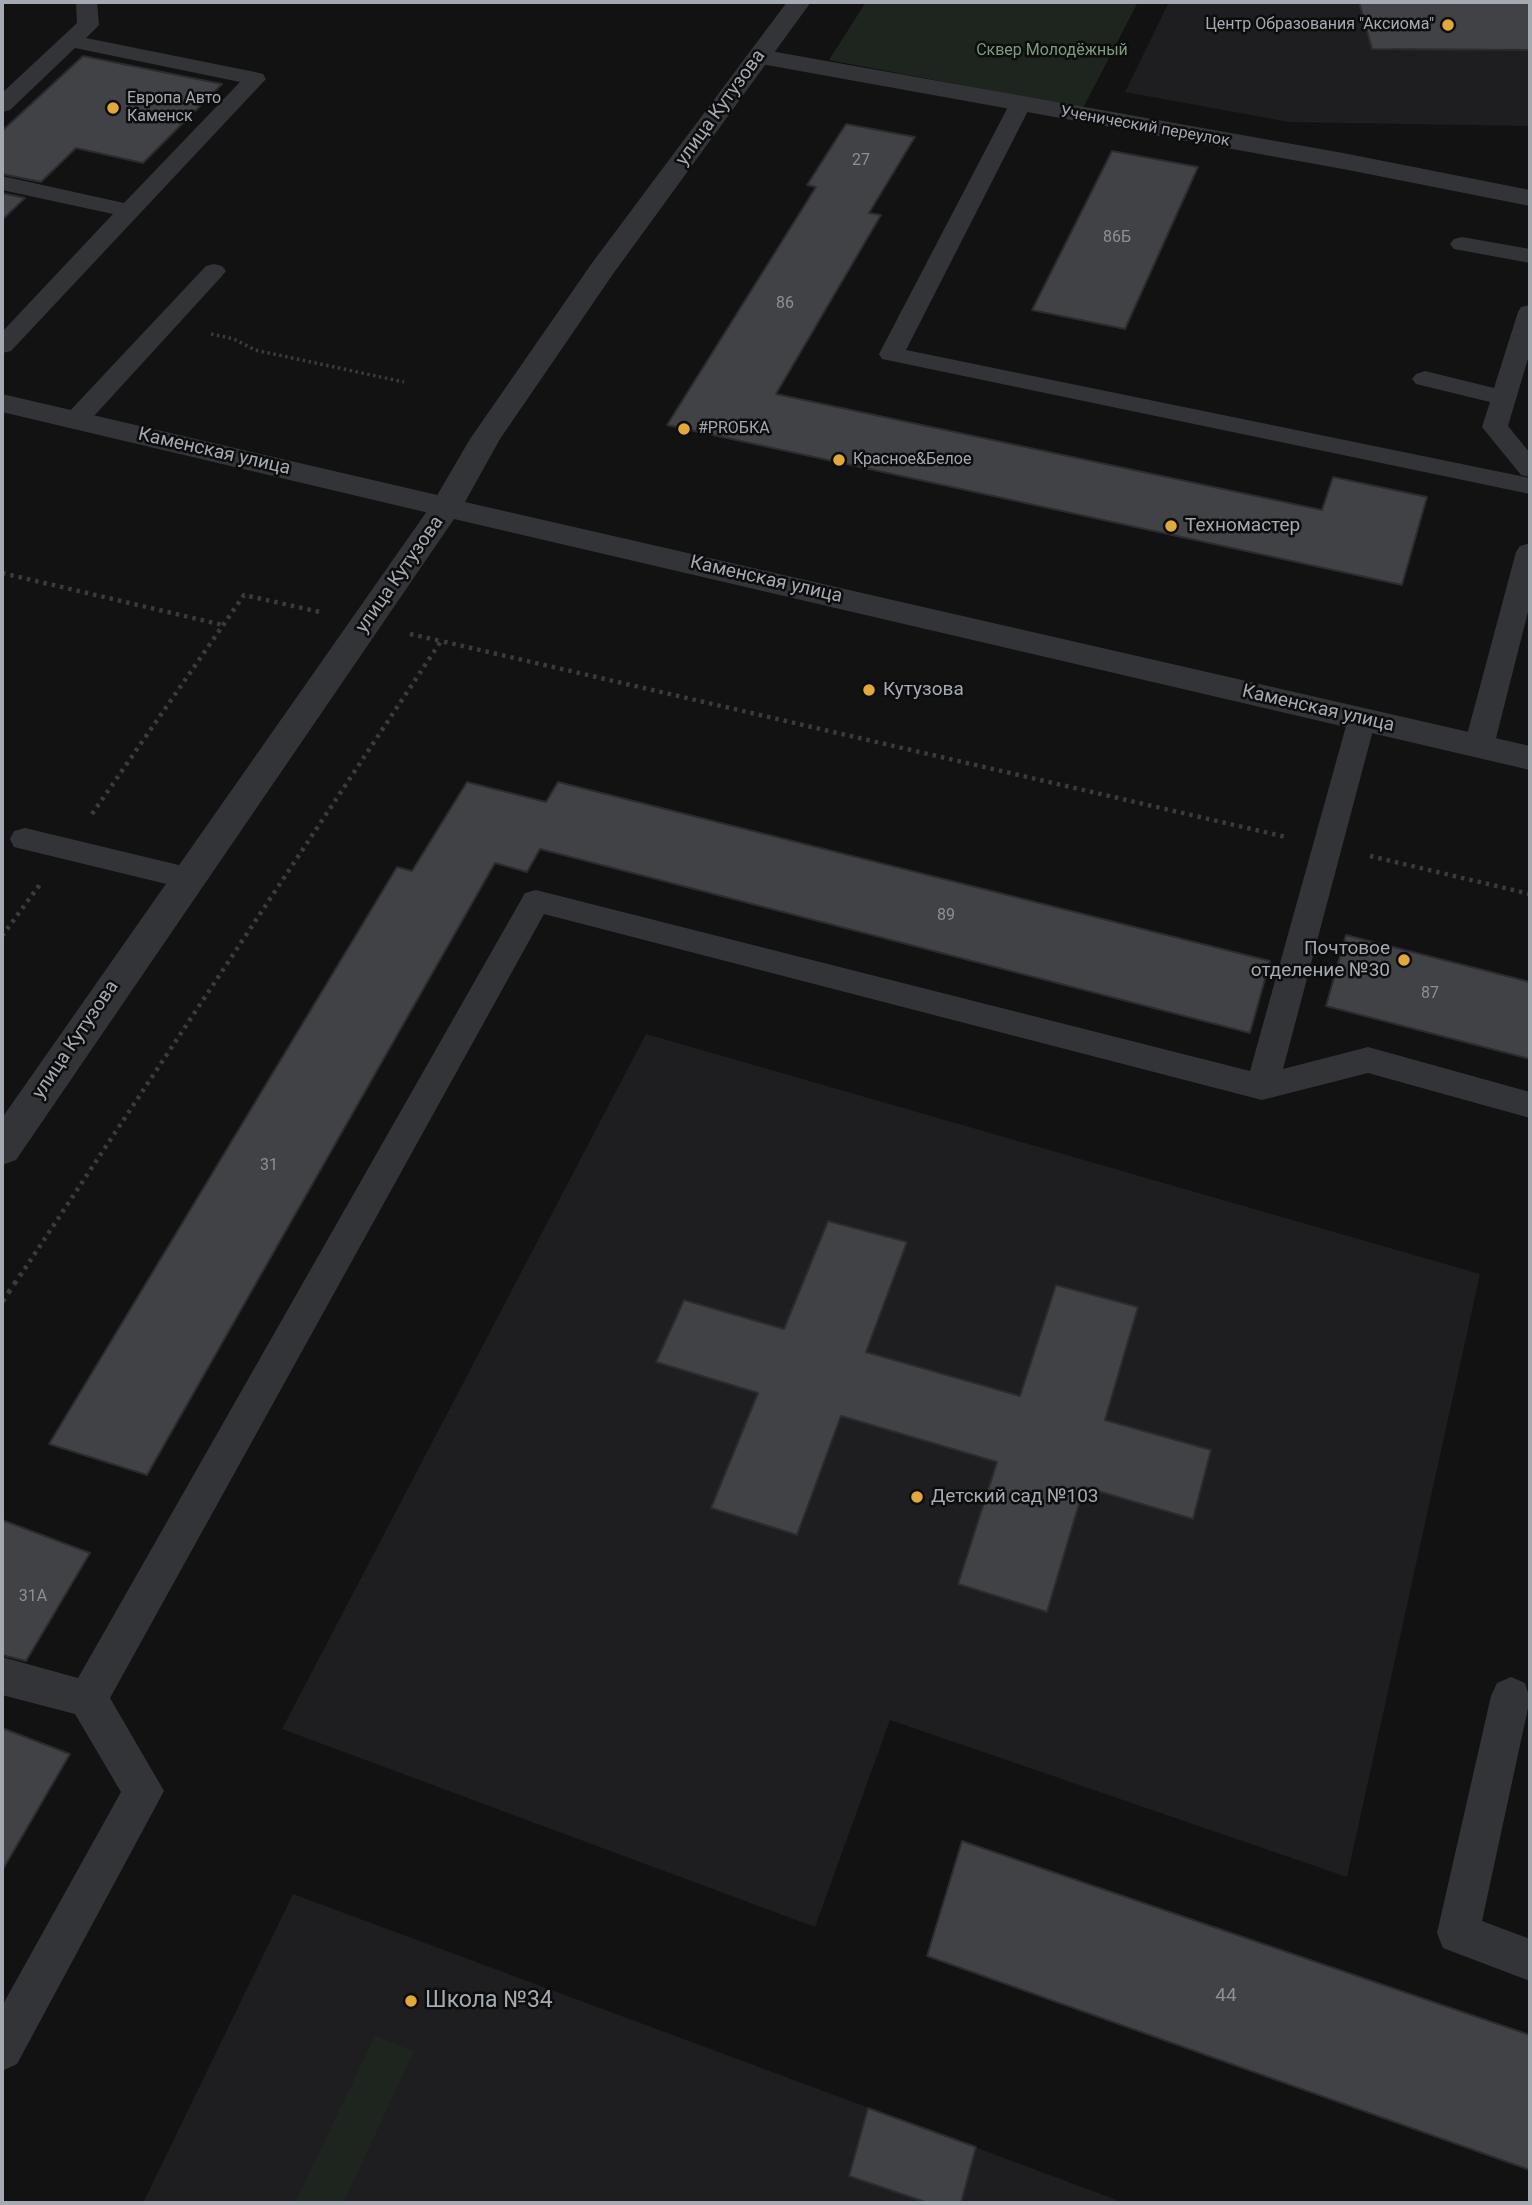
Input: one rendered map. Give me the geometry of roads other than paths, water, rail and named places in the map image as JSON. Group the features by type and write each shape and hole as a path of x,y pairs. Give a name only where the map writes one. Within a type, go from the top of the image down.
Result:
{"street":[{"name":"улица Кутузова","path":"2,1149 446,507 485,439 602,269 799,2"},
{"name":"Ученический переулок","path":"759,57 1343,161 1530,198"},
{"name":"Каменская улица","path":"2,403 1530,758"}],"lane":[{"path":"2,105 88,25 86,2"},
{"path":"2,346 255,79 70,41"},
{"path":"1020,105 891,354 1530,486"},
{"path":"2,183 129,211"},
{"path":"1462,244 1530,256"},
{"path":"75,421 214,271"},
{"path":"1530,312 1495,427 1530,469"},
{"path":"1425,379 1504,398"},
{"path":"1479,746 1530,552"},
{"path":"1262,1087 1362,719"},
{"path":"25,839 187,878"},
{"path":"88,1699 536,901 1262,1087 1368,1060 1530,1105"},
{"path":"2,1676 88,1699 144,1791 2,2049"},
{"path":"1511,1696 1458,1933 1530,1960"}],"place":[{"name":"Центр Образования \"Аксиома\"","path":"1448,25"},
{"name":"Европа Авто Каменск","path":"113,108"},
{"name":"#PROБКА","path":"684,429"},
{"name":"Красное&Белое","path":"839,460"},
{"name":"Техномастер","path":"1171,526"},
{"name":"Кутузова","path":"869,690"},
{"name":"Почтовое отделение №30","path":"1404,960"},
{"name":"Детский сад №103","path":"917,1497"},
{"name":"Школа №34","path":"411,2001"}],"park label":[{"name":"Сквер Молодёжный","path":"1052,51"}]}
